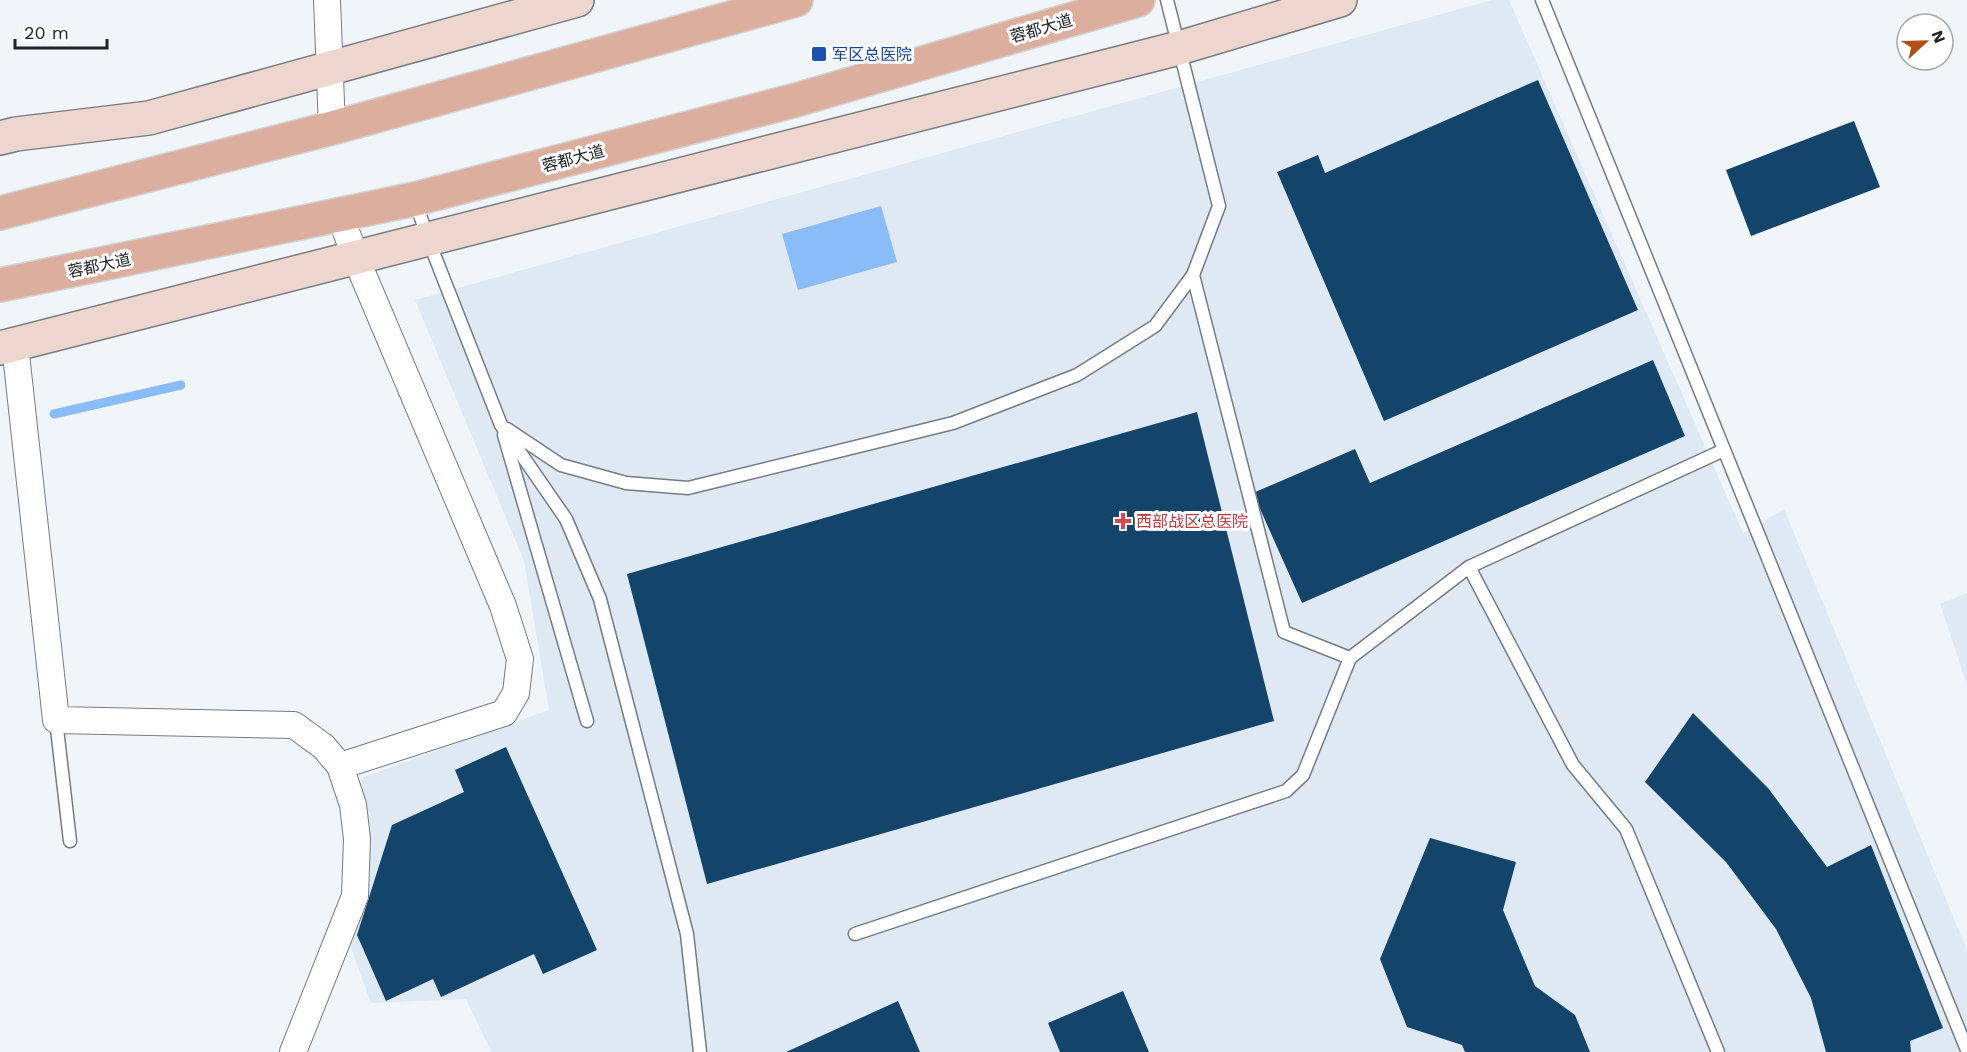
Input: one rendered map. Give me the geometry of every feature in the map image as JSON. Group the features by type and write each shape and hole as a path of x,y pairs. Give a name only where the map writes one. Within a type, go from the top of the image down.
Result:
{"main road":[{"path":"0,213 332,128 796,0"},
{"name":"蓉都大道","path":"0,285 415,199 796,100 1138,0"}],"street":[{"path":"327,0 332,128"},
{"path":"0,138 16,134 149,118 577,0"},
{"path":"293,1052 355,896 357,838 353,805 340,765 324,747 294,725 56,720 8,346 1179,48 1340,0"},
{"path":"340,215 355,256 503,606 520,659 516,693 504,713 340,765"}],"lane":[{"path":"501,425 561,465 626,483 688,488 952,423 1077,375 1155,327 1193,274 1219,206 1167,0"},
{"path":"1542,0 1967,1050"},
{"path":"415,199 428,239 501,425 586,721"},
{"path":"1193,274 1284,632 1350,658"},
{"path":"501,425 566,519 600,599 687,934 700,1052"},
{"path":"855,934 1287,790 1303,775 1350,658 1469,567 1724,450"},
{"path":"1469,567 1573,765 1626,829 1718,1052"},
{"path":"56,720 70,841"}],"shaded area":[{"name":"西部战区总医院","path":"1492,0 1509,0 1743,533 1784,509 1967,950 1967,1052 491,1052 466,999 371,1003 350,945 369,854 361,778 549,710 524,561 415,300"},
{"path":"1967,593 1967,685 1940,604"}],"water":[{"path":"881,206 897,262 798,290 782,234"}],"building":[{"path":"1538,80 1638,310 1384,421 1277,172 1318,155 1325,173"},
{"path":"1854,121 1880,187 1751,236 1726,170"},
{"path":"1653,360 1685,436 1302,603 1253,493 1355,449 1370,483"},
{"path":"1197,412 1274,721 707,884 627,574"},
{"path":"1693,713 1768,788 1827,867 1871,845 1943,1028 1910,1041 1911,1052 1826,1052 1811,998 1776,929 1726,862 1645,782"},
{"path":"506,747 597,950 543,974 534,954 441,997 433,979 386,1001 357,935 392,825 464,792 455,770"},
{"path":"1430,838 1516,862 1503,910 1535,986 1575,1015 1590,1052 1465,1052 1462,1045 1407,1027 1380,959"},
{"path":"1123,991 1149,1052 1060,1052 1048,1023"},
{"path":"898,1001 920,1052 786,1052"}],"waterway":[{"path":"54,414 181,385"}],"place":[{"name":"军区总医院","path":"819,54"},
{"name":"西部战区总医院","path":"1123,521"}]}
